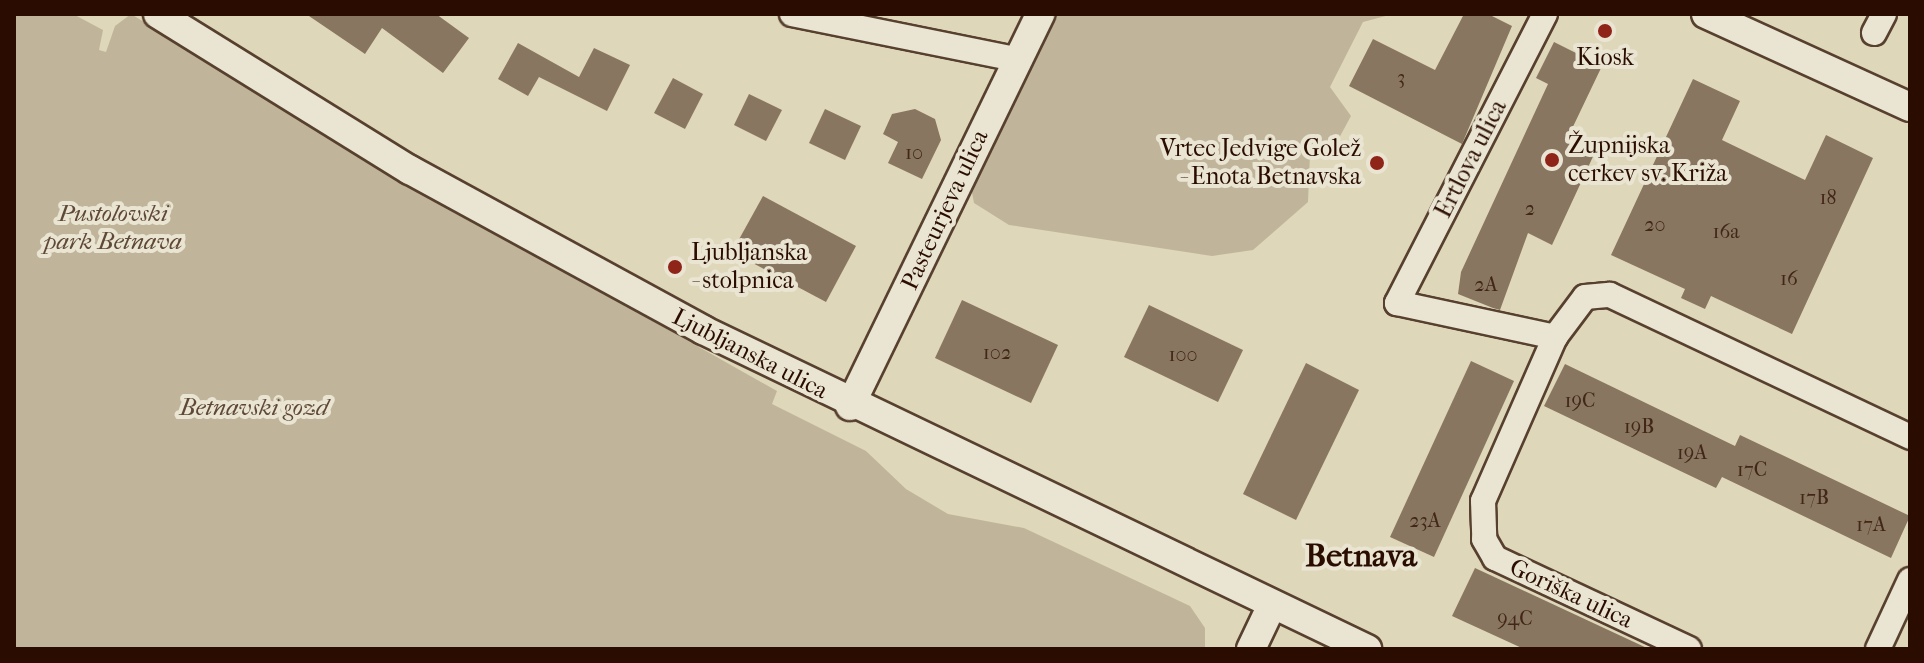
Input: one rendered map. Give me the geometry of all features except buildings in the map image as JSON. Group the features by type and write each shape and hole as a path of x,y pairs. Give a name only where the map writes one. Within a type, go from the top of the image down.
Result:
{"street":[{"name":"Ljubljanska ulica","path":"158,14 435,184 850,406 1271,607 1367,649"},
{"path":"792,14 1015,59"},
{"name":"Pasteurjeva ulica","path":"850,406 1015,59 1040,14"},
{"name":"Ertlova ulica","path":"1545,14 1397,303 1555,337"},
{"path":"1706,14 1910,107"},
{"name":"Goriška ulica","path":"1689,649 1495,558 1484,539 1483,501 1555,337 1585,297 1610,295 1910,437"},
{"path":"1878,649 1910,580"},
{"path":"1251,649 1271,607"}],"green space":[{"name":"Betnavski gozd","path":"14,14 73,14 103,30 99,50 106,52 115,26 131,14 394,175 777,391 772,404 866,451 906,489 948,514 1024,528 1190,606 1205,628 1205,649 14,649"},
{"path":"1055,14 1393,14 1363,22 1330,87 1351,116 1338,140 1310,154 1308,202 1253,250 1212,256 1009,225 974,203 971,187"}],"place":[{"name":"Kiosk","path":"1605,31"},
{"name":"Župnijska cerkev sv. Križa","path":"1552,160"},
{"name":"Vrtec Jedvige Golež - Enota Betnavska","path":"1377,163"},
{"name":"Ljubljanska - stolpnica","path":"675,267"}],"district":[{"name":"Betnava","path":"1361,556"}],"park label":[{"name":"Pustolovski park Betnava","path":"113,228"}]}
